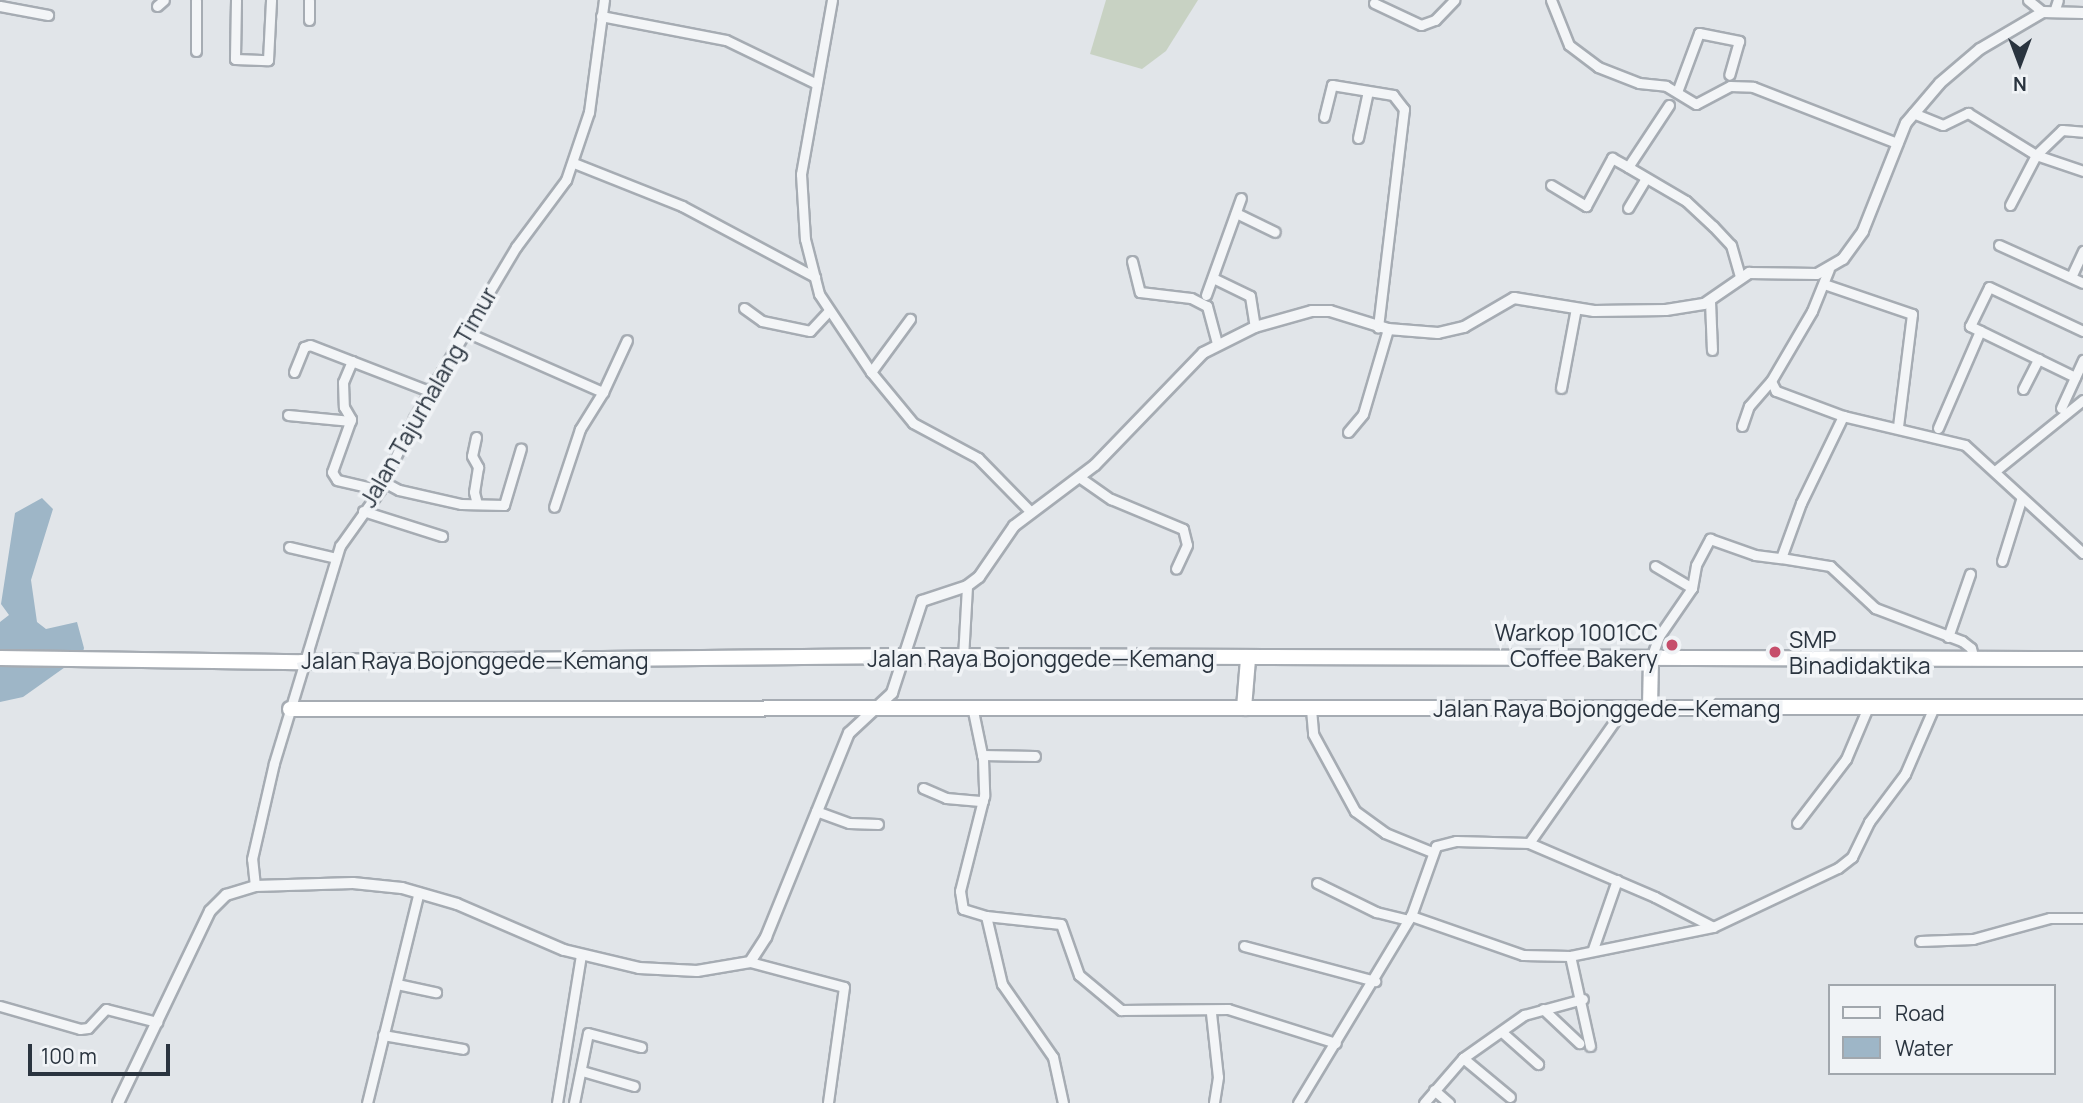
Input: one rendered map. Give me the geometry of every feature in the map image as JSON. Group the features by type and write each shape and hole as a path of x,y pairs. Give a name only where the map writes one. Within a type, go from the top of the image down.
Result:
{"highway":[{"name":"Jalan Raya Bojonggede—Kemang","path":"0,657 302,662 903,656 1248,659 2083,659"},
{"path":"1650,707 1651,658"},
{"path":"1244,708 1248,659"},
{"name":"Jalan Raya Bojonggede—Kemang","path":"290,709 2083,706"}],"street":[{"path":"196,0 196,51"},
{"path":"236,0 235,59 268,60 272,55 271,0"},
{"path":"309,0 309,20"},
{"name":"Jalan Tajurhalang Timur","path":"256,886 251,859 302,662 323,614 336,558 381,486 429,391 527,229 557,196 574,163 589,112 604,0"},
{"path":"832,0 801,193 815,277 828,312 871,372 913,423 978,458 1030,511"},
{"path":"1374,3 1421,25 1435,20 1454,0"},
{"path":"1551,0 1560,29 1585,61 1639,83 1677,92 1699,104 1725,88 1753,87 1897,143"},
{"path":"2028,0 2043,12"},
{"path":"1742,426 1749,406 1771,381 1829,270 1863,231 1897,143 1913,114 1957,67 2043,12 2057,5 2083,13"},
{"path":"0,6 48,15"},
{"path":"601,16 726,40 817,84"},
{"path":"1677,92 1699,33 1740,41 1729,75"},
{"path":"1324,117 1332,85 1393,95 1404,109 1383,328 1363,414 1348,432"},
{"path":"1359,138 1368,91"},
{"path":"1628,167 1669,105"},
{"path":"1913,114 1943,125 1968,113 2036,155 2083,170"},
{"path":"2010,205 2036,155 2062,130 2083,132"},
{"path":"1551,185 1586,206 1612,158 1686,201 1731,245 1740,277"},
{"path":"574,163 682,206 815,277"},
{"path":"1628,208 1646,178"},
{"path":"1206,295 1241,198"},
{"path":"1236,213 1275,232"},
{"path":"1999,245 2083,283"},
{"path":"2071,277 2083,251"},
{"path":"1132,261 1140,292 1191,298 1207,306 1217,344"},
{"path":"750,962 766,937 849,733 892,693 922,601 967,586 1030,511 1079,477 1193,361 1217,344 1255,327 1322,310 1383,328 1430,334 1456,330 1514,298 1576,308 1640,311 1689,308 1710,301 1740,277 1759,271 1802,276 1829,270"},
{"path":"1213,278 1250,296 1255,327"},
{"path":"1824,284 1912,314 1898,427"},
{"path":"2076,377 1969,327 1989,287 2083,331"},
{"path":"1710,301 1712,350"},
{"path":"744,308 762,321 810,331 828,312"},
{"path":"1561,388 1576,308"},
{"path":"871,372 910,319"},
{"path":"1938,428 1980,331"},
{"path":"466,332 603,392"},
{"path":"554,507 580,429 603,392 627,340"},
{"path":"294,372 307,345 429,391"},
{"path":"2024,389 2038,359"},
{"path":"2061,408 2083,360"},
{"path":"352,361 343,382 344,407 351,421 333,477 477,504 507,503 521,448"},
{"path":"1771,381 1776,391 1843,416 1959,442 1995,471 2021,500 2083,554"},
{"path":"1995,471 2083,400"},
{"path":"288,415 351,421"},
{"path":"1782,558 1801,503 1843,416"},
{"path":"476,437 472,456 478,467 474,492 477,504"},
{"path":"1079,477 1111,499 1183,529 1187,545 1176,569"},
{"path":"2002,561 2021,500"},
{"path":"363,511 442,536"},
{"path":"1651,658 1692,588 1696,565 1710,539 1755,555 1830,566 1875,608 1967,644 1974,660"},
{"path":"289,547 336,558"},
{"path":"1655,566 1692,588"},
{"path":"1948,637 1970,574"},
{"path":"963,658 967,586"},
{"path":"972,706 982,755 983,801 960,901 963,909 986,916 1049,922 1064,928 1074,966 1082,979 1121,1010 1211,1013 1228,1009 1336,1043"},
{"path":"1797,823 1846,759 1868,707"},
{"path":"1317,883 1376,912 1410,918 1523,954 1570,956 1593,949 1713,927 1820,878 1852,857 1869,822 1905,774 1934,707"},
{"path":"1529,843 1624,708"},
{"path":"1311,709 1313,734 1355,811 1385,833 1432,852 1456,841 1529,843 1617,880 1713,927"},
{"path":"982,755 1035,756"},
{"path":"923,788 946,799 983,801"},
{"path":"816,811 849,823 878,824"},
{"path":"1298,1103 1375,981 1410,918 1432,852"},
{"path":"1593,949 1617,880"},
{"path":"118,1103 210,911 226,895 256,886 353,883 419,892 581,954 659,970 718,969 750,962 844,987 828,1103"},
{"path":"368,1103 419,892"},
{"path":"986,916 1002,984 1053,1057 1063,1103"},
{"path":"1920,942 1973,939 2050,918 2083,918"},
{"path":"1244,946 1375,981"},
{"path":"557,1103 581,954"},
{"path":"1570,956 1583,999 1590,1046"},
{"path":"397,984 436,992"},
{"path":"1424,1103 1463,1058 1524,1016 1583,999"},
{"path":"0,1006 80,1029 88,1028 106,1009 157,1022"},
{"path":"1542,1009 1579,1043"},
{"path":"1211,1013 1218,1077 1214,1103"},
{"path":"574,1103 588,1033 641,1047"},
{"path":"1503,1033 1538,1064"},
{"path":"383,1035 463,1049"},
{"path":"1463,1058 1510,1097"},
{"path":"582,1072 634,1086"},
{"path":"1434,1090 1449,1103"}],"green space":[{"path":"1106,0 1198,0 1166,51 1142,69 1090,54"}],"water":[{"path":"42,498 53,509 31,580 37,622 46,629 77,622 84,648 81,660 0,656 0,622 9,615 1,604 15,513"},
{"path":"68,665 23,697 0,702 0,666"}],"place":[{"name":"Warkop 1001CC Coffee Bakery","path":"1672,645"},
{"name":"SMP Binadidaktika","path":"1775,652"}]}
